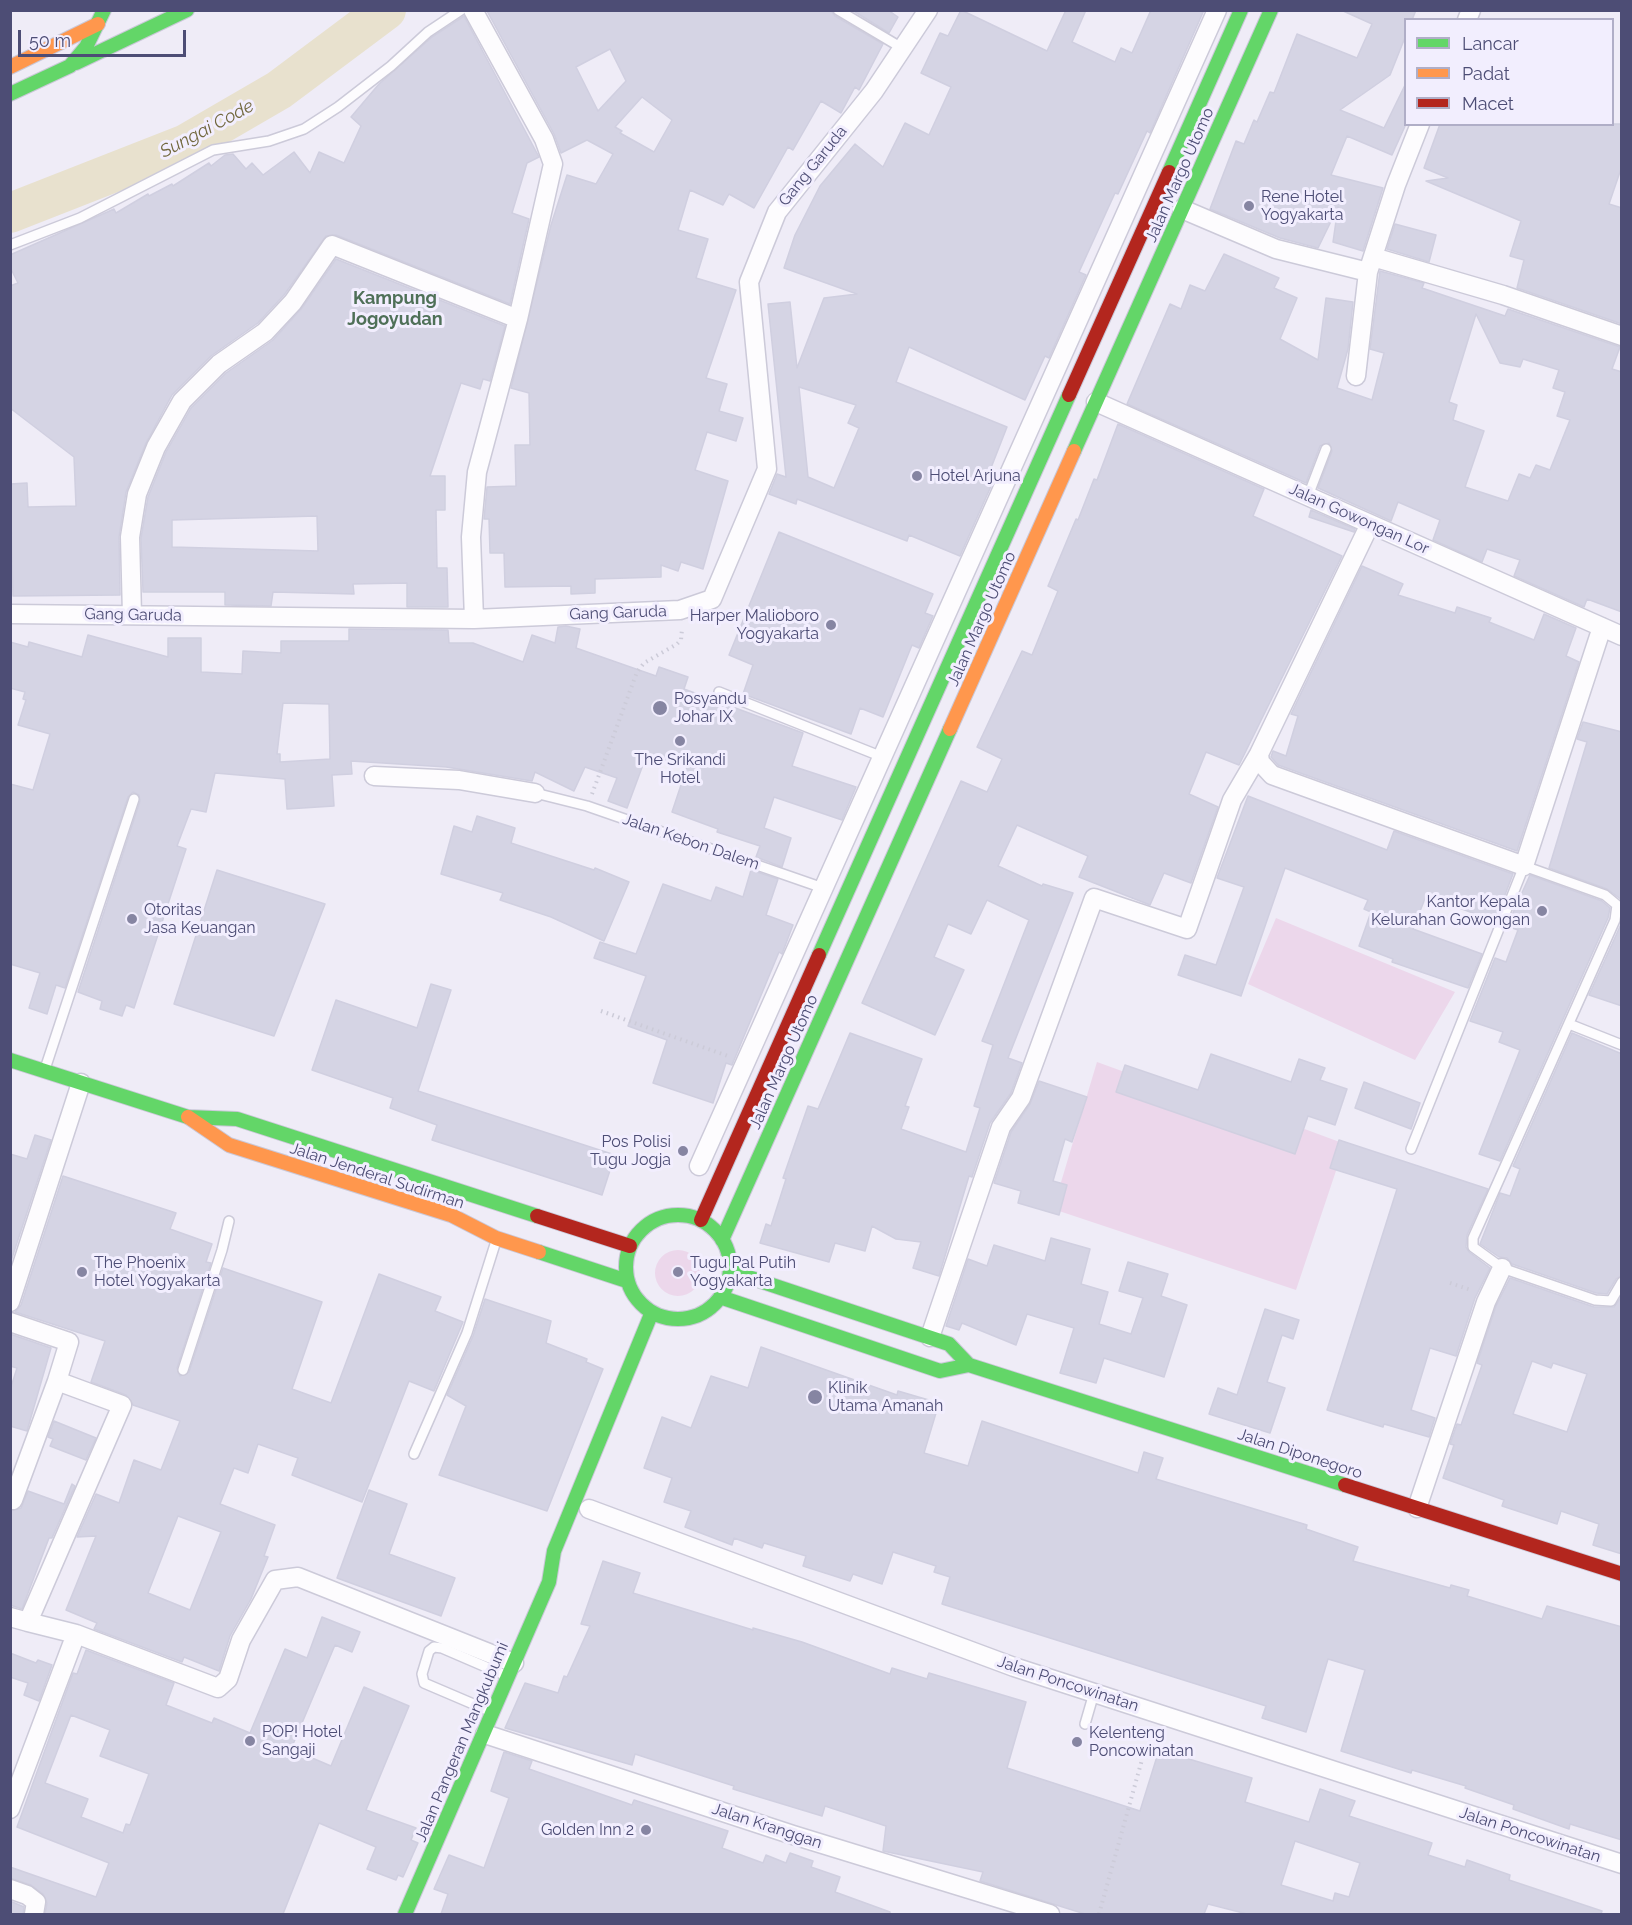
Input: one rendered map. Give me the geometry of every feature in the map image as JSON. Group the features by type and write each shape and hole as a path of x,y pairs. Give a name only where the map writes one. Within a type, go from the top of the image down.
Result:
{"main road":[{"path":"70,66 86,47 104,10"},
{"path":"10,94 187,10"},
{"name":"Jalan Margo Utomo","path":"701,1220 1241,10"},
{"name":"Jalan Margo Utomo","path":"722,1240 1271,10"},
{"path":"10,67 98,24"},
{"path":"1225,48 1250,58"},
{"path":"1181,145 1206,156"},
{"path":"1137,244 1162,255"},
{"path":"1071,391 1096,402"},
{"path":"987,580 1012,591"},
{"path":"940,685 965,696"},
{"path":"895,785 920,796"},
{"path":"846,897 871,906"},
{"path":"807,984 832,995"},
{"name":"Jalan Jenderal Sudirman","path":"10,1060 188,1117 237,1119 630,1246"},
{"path":"760,1086 786,1097"},
{"name":"Jalan Jenderal Sudirman","path":"188,1117 230,1145 451,1215 496,1238 627,1281"},
{"path":"381,1193 389,1168"},
{"path":"671,1216 701,1220 722,1240 730,1271 727,1285 720,1297 700,1314 669,1325 635,1298 627,1281 626,1263 630,1246 641,1231 655,1221 671,1216"},
{"name":"Jalan Diponegoro","path":"730,1271 949,1344 969,1365 1622,1574"},
{"name":"Jalan Diponegoro","path":"720,1297 940,1371 969,1365"},
{"name":"Jalan Pangeran Mangkubumi","path":"405,1914 549,1582 554,1551 652,1312"},
{"name":"Jalan Pangeran Mangkubumi","path":"549,1582 568,1557"}],"street":[{"path":"473,10 544,139 553,164 518,319 477,472 471,537 474,619"},
{"name":"Gang Garuda","path":"10,614 474,619 685,608 712,599 767,469 749,282 777,212 874,91 928,10"},
{"path":"699,1166 1216,10"},
{"path":"1356,376 1370,265 1396,185 1419,126"},
{"path":"1182,210 1276,249 1370,265 1503,295 1622,336"},
{"path":"132,615 130,537 137,495 156,447 182,401 219,364 265,332 293,302 332,245 518,319"},
{"name":"Jalan Gowongan Lor","path":"1096,402 1622,636"},
{"path":"930,1337 1001,1127 1021,1098 1094,898 1187,929 1232,800 1259,754 1370,524"},
{"path":"1259,754 1260,762 1272,775 1524,866 1602,627"},
{"path":"374,776 459,780 535,793"},
{"path":"10,1302 81,1083"},
{"path":"1417,1508 1486,1302 1502,1268"},
{"path":"10,1322 69,1342 13,1500"},
{"path":"57,1381 122,1405 19,1620 76,1634 218,1688 228,1679 242,1640 275,1580 298,1577 512,1670"},
{"name":"Jalan Poncowinatan","path":"590,1508 1003,1663 1622,1864"},
{"path":"10,1809 76,1634"},
{"name":"Jalan Kranggan","path":"484,1734 793,1835 1050,1914"},
{"path":"10,1889 27,1895 36,1902 34,1914"}],"lane":[{"path":"10,245 80,218 213,150 269,141 304,129 338,107 391,66 428,32 461,10"},
{"path":"838,10 902,48"},
{"path":"1308,496 1326,449"},
{"path":"718,692 904,765"},
{"name":"Jalan Kebon Dalem","path":"535,793 587,806 846,897"},
{"path":"44,1071 134,799"},
{"path":"1410,1149 1524,866 1605,896 1617,905 1615,920 1473,1238 1473,1247 1502,1268 1583,1297 1605,1302 1611,1301 1622,1282"},
{"path":"1569,1024 1622,1045"},
{"path":"183,1370 222,1250 229,1221"},
{"path":"414,1454 467,1333 496,1238"},
{"path":"494,1712 424,1683 422,1674 429,1651 434,1647 442,1648 512,1670"},
{"path":"1086,1724 1094,1693"}],"path":[{"path":"587,806 637,672 644,663 681,640 685,608"},
{"path":"601,1011 745,1062"},
{"path":"1099,1914 1155,1713"}],"shaded area":[{"path":"1276,918 1455,992 1415,1060 1248,984"},
{"path":"1097,1062 1235,1112 1237,1104 1345,1144 1296,1290 1053,1209"},
{"name":"Tugu Pal Putih Yogyakarta","path":"683,1250 695,1256 700,1264 700,1282 695,1290 687,1295 673,1296 661,1290 656,1282 655,1268 661,1256 669,1251"}],"building":[{"path":"831,10 835,16 883,44 859,90 855,87 841,113 821,101 793,150 788,147 754,208 729,194 723,205 690,190 678,230 708,239 696,278 736,290 706,378 727,384 719,411 743,418 736,441 707,432 695,470 728,481 703,569 681,562 678,571 661,565 661,577 595,579 595,593 571,594 571,586 505,587 504,553 490,553 489,519 484,519 487,487 516,486 515,445 530,445 529,393 511,388 551,225 567,175 596,184 613,154 587,140 561,153 554,134 487,11","holes":["610,49 626,81 598,111 576,67","642,97 672,120 654,152 620,133 622,131 615,127"]},
{"path":"852,10 888,10 898,17 889,33"},
{"path":"961,10 1047,51 1066,10 1086,10 1072,42 1115,62 1121,48 1132,53 1151,10 1204,10 1150,133 1147,131 1118,194 1115,193 1079,272 1086,275 1049,358 1045,356 1025,400 909,347 896,382 1007,427 989,473 996,475 960,556 909,535 907,541 797,499 796,504 769,494 777,474 786,477 768,304 790,302 797,368 824,298 857,294 784,268 795,235 820,186 855,144 883,167 905,123 929,135 951,87 921,73 940,33 948,36","holes":["799,387 856,405 848,423 859,428 834,488 808,477"]},
{"path":"1341,10 1416,10 1413,18 1404,18 1404,40 1390,75 1340,110 1384,128 1404,87 1405,126 1392,155 1347,136 1331,175 1383,188 1363,251 1333,242 1338,207 1318,248 1280,238 1210,209 1236,141 1244,144 1270,92 1274,93 1297,34 1357,58 1372,24"},
{"path":"464,16 539,157 527,163 512,213 529,219 510,304 336,235 326,236 284,295 258,323 211,356 172,395 146,443 126,492 119,537 120,595 13,596 10,484 27,483 28,507 76,506 74,457 10,408 10,286 18,283 10,267 10,255 114,209 116,213 148,194 149,196 172,184 173,186 209,163 211,166 225,155 233,154 246,169 252,163 263,175 294,152 310,173 319,152 344,163 361,126 351,117 379,84 432,37"},
{"path":"1614,124 1622,124 1622,166 1609,204 1622,208 1622,324 1517,288 1524,260 1510,256 1521,221 1426,181 1448,178 1424,168 1439,126 1614,126"},
{"path":"1395,224 1436,235 1429,262 1387,249"},
{"path":"1224,254 1279,278 1274,288 1297,298 1280,339 1318,360 1326,298 1353,302 1348,349 1337,388 1372,400 1384,353 1370,349 1380,271 1424,283 1422,288 1505,316 1508,309 1620,347 1612,369 1622,372 1622,612 1587,599 1584,607 1514,576 1520,560 1487,549 1482,562 1433,540 1440,520 1398,502 1391,521 1318,488 1332,451 1329,443 1320,446 1306,483 1127,404 1170,304 1181,309 1190,285 1205,291","holes":["1476,314 1500,363 1520,367 1523,359 1559,370 1553,388 1565,392 1557,416 1570,420 1550,470 1536,465 1530,478 1519,474 1508,501 1465,487 1484,431 1453,420 1457,405 1449,402"]},
{"path":"336,259 505,326 490,381 483,379 480,389 461,383 430,476 445,476 445,510 436,510 437,568 447,568 448,607 407,607 407,583 353,584 354,594 273,592 271,606 225,605 225,592 143,592 141,538 148,497 166,452 191,408 226,373 273,340 302,308","holes":["317,516 318,551 172,547 172,520"]},
{"path":"1118,424 1264,489 1253,516 1342,556 1239,765 1206,752 1189,794 1218,807 1191,883 1164,873 1150,905 1079,877 1088,856 1017,825 998,866 1042,886 1043,884 1073,893 1008,1058 1022,1063 1011,1093 990,1123 972,1177 969,1176 939,1276 913,1268 921,1242 896,1239 872,1226 865,1251 835,1243 829,1262 760,1243 766,1224 771,1226 786,1179 783,1178 808,1106 818,1109 850,1033 922,1059 905,1106 909,1107 901,1129 966,1152 980,1108 974,1106 993,1045 982,1041 1029,920 987,900 971,934 948,924 934,957 964,970 935,1035 862,1003 961,781 987,792 1002,759 977,747 1022,651 1032,655 1058,591 1048,586 1094,479 1097,480"},
{"path":"1311,510 1355,529 1354,532 1309,517"},
{"name":"Harper Malioboro Yogyakarta","path":"779,532 933,594 925,613 933,616 919,648 912,645 883,717 860,708 851,734 743,694 753,665 729,655"},
{"path":"1362,566 1403,584 1398,595 1455,613 1457,607 1491,618 1489,622 1534,640 1544,614 1576,628 1566,656 1579,662 1517,851 1278,765 1271,757 1273,751 1286,756 1298,716 1291,714"},
{"path":"558,627 580,629 576,648 656,676 659,667 688,677 684,689 803,733 792,766 856,787 842,820 774,797 764,828 791,838 782,867 756,857 760,846 717,832 718,829 672,812 687,767 647,754 627,808 608,801 617,778 585,767 574,791 535,772 532,781 446,767 351,761 352,774 332,775 334,806 287,809 285,779 215,773 206,812 191,809 177,846 186,849 134,1008 126,1005 122,1016 100,1009 102,1001 78,992 140,801 139,795 133,792 128,797 65,988 56,985 47,1014 29,1008 40,973 10,964 10,784 33,790 50,734 18,725 26,700 23,699 25,692 10,688 10,642 28,647 29,642 82,657 88,635 168,657 168,638 201,638 201,672 242,674 243,651 281,653 281,641 349,641 349,629 448,630 449,643 473,643 523,662 532,635 555,643","holes":["283,703 329,704 330,759 280,762 280,754 277,754"]},
{"path":"1583,722 1622,732 1622,900 1607,889 1549,868 1587,742 1577,739"},
{"path":"1248,796 1387,850 1394,831 1513,874 1495,921 1426,896 1413,929 1482,954 1468,988 1392,962 1393,959 1359,946 1371,912 1364,909 1368,900 1285,868 1241,996 1178,975 1185,955 1216,965 1244,887 1217,878"},
{"path":"477,816 515,828 511,843 594,870 595,868 629,882 604,941 551,917 500,900 503,893 441,874 454,826 472,832"},
{"path":"217,870 325,904 274,1036 174,1004"},
{"path":"751,870 778,879 766,915 793,925 782,954 779,952 732,1065 726,1063 713,1103 653,1083 667,1040 628,1026 646,976 594,958 600,942 636,954 663,884 711,901 716,887 743,897"},
{"path":"1530,875 1602,901 1610,908 1608,918 1500,1161 1479,1154 1520,1050 1499,1042 1503,1032 1470,1021 1495,958 1506,962 1518,930 1507,926"},
{"path":"1622,922 1622,1006 1589,995"},
{"path":"431,984 451,990 418,1091 615,1155 602,1195 432,1140 437,1125 390,1108 393,1098 312,1070 336,1000 417,1028"},
{"path":"1572,1033 1622,1054 1622,1275 1616,1279 1607,1294 1596,1293 1512,1264 1507,1258 1499,1257 1480,1244 1500,1193 1510,1196 1520,1169 1513,1166"},
{"path":"1211,1054 1291,1082 1299,1059 1325,1068 1320,1080 1347,1089 1335,1125 1308,1116 1295,1154 1116,1092 1125,1065 1198,1090"},
{"path":"1039,1081 1087,1097 1072,1142 1065,1139 1053,1181 1067,1185 1059,1215 1018,1203 1021,1191 994,1183 1011,1132 1030,1104"},
{"path":"1364,1082 1420,1103 1411,1129 1355,1108"},
{"path":"35,1135 51,1140 10,1264 10,1154 27,1159"},
{"path":"1339,1140 1488,1189 1467,1235 1466,1247 1490,1268 1475,1298 1456,1356 1430,1348 1411,1410 1435,1418 1429,1437 1384,1424 1383,1427 1327,1410 1397,1189 1330,1168"},
{"path":"63,1176 176,1213 170,1229 212,1244 206,1262 211,1263 177,1368 180,1376 189,1372 223,1268 322,1302 292,1389 331,1403 379,1274 441,1297 435,1311 463,1322 434,1391 409,1381 362,1502 292,1475 298,1458 258,1444 248,1473 234,1468 220,1504 275,1525 264,1556 268,1557 251,1599 230,1636 219,1671 184,1657 182,1662 94,1629 97,1623 66,1610 96,1536 77,1537 96,1494 119,1503 134,1460 161,1470 180,1421 133,1405 126,1395 91,1382 105,1341 15,1312 21,1305","holes":["178,1516 221,1532 190,1610 148,1593"]},
{"path":"1051,1238 1090,1249 1081,1284 1108,1292 1099,1324 1131,1334 1143,1298 1119,1291 1128,1262 1168,1274 1161,1296 1187,1305 1164,1377 1104,1358 1096,1383 1060,1373 1074,1328 1027,1314 1016,1345 962,1323 959,1330 946,1326 968,1259 987,1266 994,1245 1045,1261"},
{"path":"1510,1278 1594,1307 1614,1307 1622,1296 1622,1554 1593,1545 1599,1524 1561,1511 1557,1524 1502,1506 1504,1500 1443,1478 1454,1445 1450,1444 1457,1424 1461,1425 1482,1365 1477,1363 1496,1306","holes":["1532,1361 1551,1368 1553,1363 1587,1374 1567,1432 1513,1414"]},
{"path":"485,1299 551,1321 546,1343 587,1359 586,1362 603,1369 547,1511 439,1475 466,1406 447,1395 473,1336"},
{"path":"1265,1309 1299,1320 1293,1339 1282,1335 1267,1382 1285,1388 1270,1433 1209,1414 1218,1388 1237,1395"},
{"path":"10,1334 51,1348 27,1431 10,1426 10,1390 17,1368 10,1366"},
{"path":"761,1347 897,1395 898,1391 939,1403 924,1453 968,1466 982,1421 1138,1473 1144,1452 1163,1458 1156,1479 1307,1525 1306,1529 1358,1547 1353,1561 1450,1588 1451,1585 1469,1590 1467,1596 1542,1619 1547,1606 1622,1627 1622,1840 1570,1824 1569,1829 1513,1809 1514,1805 1465,1788 1466,1786 1412,1770 1411,1773 1341,1751 1365,1670 1328,1659 1306,1732 1262,1718 1266,1706 942,1604 950,1577 934,1572 936,1566 893,1552 882,1584 853,1574 850,1581 803,1566 806,1556 764,1543 762,1548 734,1538 732,1545 685,1527 691,1511 664,1502 672,1478 644,1468 662,1417 691,1428 711,1376 748,1388"},
{"path":"54,1421 96,1438 86,1460 50,1446 53,1439 48,1437"},
{"path":"72,1484 75,1486 52,1538 49,1538 22,1609 10,1605 10,1511 21,1508 28,1491 64,1504"},
{"path":"369,1490 407,1504 389,1554 455,1578 441,1616 337,1578"},
{"path":"603,1561 640,1573 633,1593 753,1630 753,1628 802,1642 890,1674 892,1668 927,1679 929,1673 1026,1702 1007,1768 1140,1811 1159,1750 1252,1778 1245,1802 1309,1822 1320,1789 1355,1801 1349,1816 1432,1843 1428,1855 1465,1867 1467,1860 1510,1875 1509,1880 1602,1911 1601,1914 1247,1914 1208,1904 1204,1914 1085,1914 980,1881 983,1872 883,1851 886,1826 825,1806 822,1816 733,1789 734,1786 635,1754 632,1765 505,1728 525,1683 558,1693 564,1676 567,1677 590,1626 581,1624","holes":["1295,1841 1360,1863 1349,1897 1335,1893 1333,1901 1281,1885"]},
{"path":"322,1617 360,1632 352,1652 335,1645 291,1749 331,1766 364,1687 409,1706 366,1810 416,1828 411,1840 418,1843 403,1877 398,1875 396,1880 367,1869 376,1847 319,1823 283,1914 45,1914 47,1903 43,1894 31,1885 10,1878 10,1867 96,1897 109,1863 17,1827 73,1673 77,1674 86,1650 174,1683 166,1705 212,1723 214,1718 250,1733 285,1649 307,1658","holes":["71,1715 110,1730 100,1756 149,1774 130,1825 126,1824 123,1833 81,1817 88,1799 45,1783"]},
{"path":"10,1653 36,1663 38,1660 52,1665 39,1701 24,1695 28,1683 10,1677"},
{"path":"504,1752 532,1761 529,1769 632,1805 634,1800 728,1831 722,1848 763,1863 766,1855 786,1863 790,1853 813,1861 811,1867 840,1877 835,1892 890,1912 890,1914 441,1914 448,1894 434,1889 449,1855 484,1868 509,1798 491,1791"},
{"path":"10,1901 24,1907 23,1914 10,1914"}],"waterway":[{"name":"Sungai Code","path":"10,213 186,144 279,90 386,10"}],"traffic: fast":[{"path":"10,94 70,66 86,47 104,10"},
{"path":"76,63 187,10"},
{"path":"1169,172 1241,10"},
{"path":"1074,451 1271,10"},
{"path":"819,955 1069,395"},
{"path":"722,1240 950,729"},
{"path":"10,1060 188,1117 237,1119 537,1216"},
{"path":"678,1215 698,1219 715,1230 726,1247 730,1267 726,1287 715,1304 698,1315 678,1319 658,1315 641,1304 630,1287 626,1267 630,1247 641,1230 658,1219 678,1215"},
{"path":"539,1252 627,1281"},
{"path":"730,1271 949,1344 969,1365"},
{"path":"720,1297 940,1371 969,1365 1345,1485"},
{"path":"405,1914 549,1582 554,1551 652,1312"}],"traffic: slow":[{"path":"10,67 98,24"},
{"path":"950,729 1074,451"},
{"path":"188,1117 229,1145 451,1215 496,1238 539,1252"}],"traffic: jam":[{"path":"1069,395 1169,172"},
{"path":"701,1220 819,955"},
{"path":"537,1216 630,1246"},
{"path":"1345,1485 1622,1574"}],"place":[{"name":"Rene Hotel Yogyakarta","path":"1249,206"},
{"name":"Hotel Arjuna","path":"917,476"},
{"name":"Harper Malioboro Yogyakarta","path":"831,625"},
{"name":"Posyandu Johar IX","path":"660,708"},
{"name":"The Srikandi Hotel","path":"680,741"},
{"name":"Kantor Kepala Kelurahan Gowongan","path":"1542,911"},
{"name":"Otoritas Jasa Keuangan","path":"132,919"},
{"name":"Pos Polisi Tugu Jogja","path":"683,1151"},
{"name":"The Phoenix Hotel Yogyakarta","path":"82,1272"},
{"name":"Tugu Pal Putih Yogyakarta","path":"678,1272"},
{"name":"Klinik Utama Amanah","path":"815,1397"},
{"name":"POP! Hotel Sangaji","path":"250,1741"},
{"name":"Kelenteng Poncowinatan","path":"1077,1742"},
{"name":"Golden Inn 2","path":"646,1830"}],"district":[{"name":"Kampung Jogoyudan","path":"395,309"}]}
